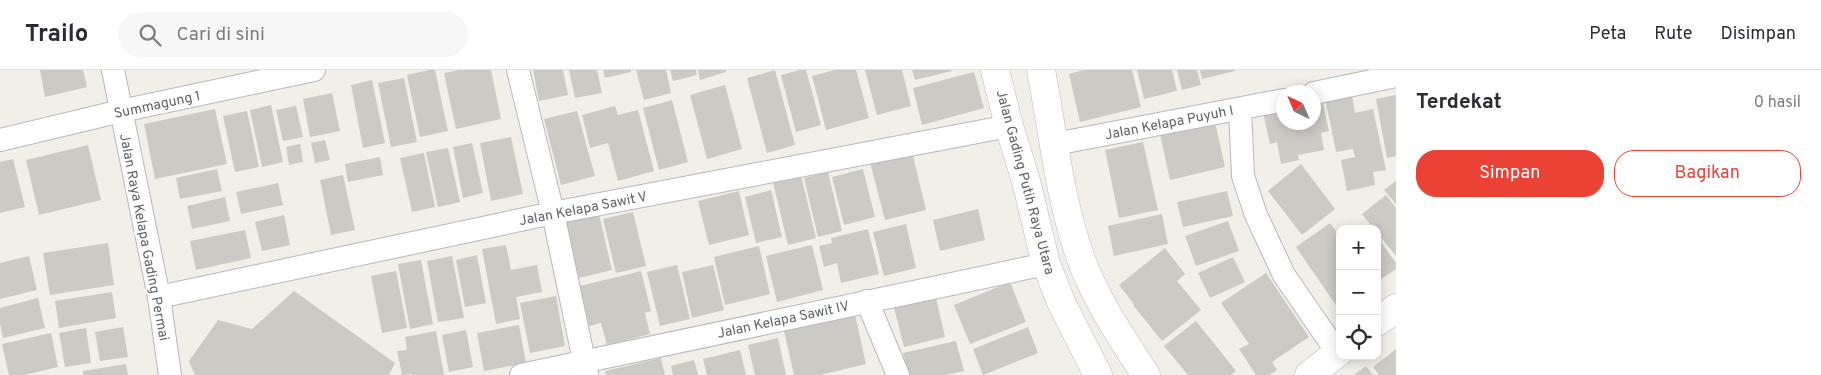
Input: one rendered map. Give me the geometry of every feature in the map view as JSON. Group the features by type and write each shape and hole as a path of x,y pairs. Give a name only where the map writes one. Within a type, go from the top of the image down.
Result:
{"street":[{"name":"Jalan Raya Kelapa Gading Permai","path":"113,70 159,297 170,375"},
{"name":"Summagung 1","path":"0,140 121,111 314,70"},
{"path":"518,70 553,213 586,368"},
{"name":"Jalan Gading Putih Raya Utara","path":"995,70 1009,126 1026,181 1046,264 1062,304 1098,375"},
{"path":"1041,70 1065,207 1080,256 1097,296 1146,375"},
{"path":"1321,92 1396,76"},
{"name":"Jalan Kelapa Puyuh I","path":"1055,144 1276,102"},
{"path":"1240,109 1243,176 1256,215 1284,275 1336,349"},
{"name":"Jalan Kelapa Sawit V","path":"159,297 553,213 1009,126"},
{"name":"Jalan Kelapa Sawit IV","path":"521,375 586,368 867,301 1046,264"},
{"path":"867,301 898,375"},
{"path":"1381,319 1396,308"},
{"path":"1309,375 1336,354"}],"building":[{"path":"40,70 83,70 87,87 45,97"},
{"path":"435,70 448,131 420,137 407,75"},
{"path":"459,70 491,70 501,119 456,129 444,73"},
{"path":"533,70 563,70 568,95 539,101"},
{"path":"569,70 597,70 602,93 575,98"},
{"path":"603,70 631,70 631,72 605,78"},
{"path":"636,70 666,70 671,93 644,100"},
{"path":"670,70 696,70 697,75 673,81"},
{"path":"698,70 726,70 726,72 700,80"},
{"path":"775,70 795,145 767,153 747,78"},
{"path":"806,70 821,125 796,132 781,75"},
{"path":"835,70 856,70 869,118 826,130 812,76"},
{"path":"865,70 902,70 911,106 877,115"},
{"path":"912,70 951,70 952,71 915,80"},
{"path":"1084,70 1132,70 1141,107 1080,122 1069,74"},
{"path":"1137,70 1172,70 1177,91 1144,99"},
{"path":"1177,70 1197,70 1201,85 1182,90"},
{"path":"1200,70 1235,70 1235,71 1202,79"},
{"path":"974,72 984,108 922,125 913,88"},
{"path":"404,78 417,142 391,147 378,83"},
{"path":"372,80 385,143 363,148 351,85"},
{"path":"725,85 742,149 707,159 690,95"},
{"path":"332,93 340,131 310,137 303,99"},
{"path":"1396,95 1396,156 1387,158 1376,99"},
{"path":"1352,96 1355,113 1373,109 1386,170 1373,172 1375,185 1347,191 1341,160 1355,157 1353,149 1336,152 1326,102"},
{"path":"672,100 688,162 659,170 643,108"},
{"path":"1321,100 1329,131 1321,133 1324,150 1298,155 1299,160 1281,164 1277,142 1270,144 1263,113 1276,111 1276,130 1321,130"},
{"path":"271,105 283,162 262,167 250,110"},
{"path":"296,106 303,137 283,141 276,110"},
{"path":"615,106 618,115 638,110 654,171 618,181 608,143 590,148 582,115"},
{"path":"215,109 227,164 155,179 144,124"},
{"path":"247,111 259,167 235,172 223,116"},
{"path":"577,111 595,176 561,185 544,119"},
{"path":"1215,122 1225,167 1170,180 1160,134"},
{"path":"511,137 523,194 491,201 480,143"},
{"path":"325,140 330,160 315,163 311,143"},
{"path":"1143,142 1158,210 1119,218 1105,150"},
{"path":"472,143 483,193 463,198 453,147"},
{"path":"300,144 303,162 289,165 286,147"},
{"path":"88,145 101,200 39,215 26,160"},
{"path":"448,148 460,202 438,207 426,152"},
{"path":"912,152 926,210 885,220 870,162"},
{"path":"424,153 435,207 412,212 400,158"},
{"path":"380,157 383,175 348,182 345,164"},
{"path":"13,159 25,207 0,213 0,162"},
{"path":"1301,164 1335,209 1302,235 1268,191"},
{"path":"217,169 222,191 180,199 176,178"},
{"path":"863,169 875,217 844,225 832,177"},
{"path":"800,171 816,238 788,245 772,178"},
{"path":"828,172 842,231 818,237 804,178"},
{"path":"343,175 355,230 331,235 320,180"},
{"path":"1396,181 1396,204 1384,190"},
{"path":"278,183 283,205 241,214 236,192"},
{"path":"771,190 782,237 756,243 745,197"},
{"path":"739,191 749,235 709,245 698,201"},
{"path":"1227,191 1233,216 1183,227 1177,202"},
{"path":"1386,195 1396,208 1396,256 1381,238 1381,225 1371,225 1362,214"},
{"path":"225,197 230,221 192,229 187,206"},
{"path":"597,206 612,270 579,278 564,214"},
{"path":"978,209 985,240 940,251 933,220"},
{"path":"633,212 646,266 616,273 603,219"},
{"path":"1162,214 1168,244 1114,256 1108,226"},
{"path":"284,215 290,245 262,251 255,222"},
{"path":"1228,221 1239,251 1196,266 1185,236"},
{"path":"1330,223 1336,231 1336,305 1296,247"},
{"path":"906,224 916,268 884,276 873,232"},
{"path":"868,229 879,274 841,283 837,263 824,267 819,246 832,243 831,238"},
{"path":"245,230 251,258 196,270 190,241"},
{"path":"1381,242 1396,263 1396,269 1381,279"},
{"path":"108,243 114,285 50,295 43,253"},
{"path":"506,245 511,270 537,265 542,292 516,297 520,319 496,324 482,249"},
{"path":"812,245 823,290 777,302 766,256"},
{"path":"759,246 770,294 725,305 714,257"},
{"path":"1165,248 1185,274 1177,281 1201,310 1162,341 1119,285"},
{"path":"477,255 486,303 465,307 456,260"},
{"path":"29,256 37,290 0,299 0,263"},
{"path":"452,256 464,318 438,322 427,261"},
{"path":"1233,257 1245,282 1210,298 1198,273"},
{"path":"421,260 433,324 410,329 398,264"},
{"path":"677,265 690,319 660,326 647,272"},
{"path":"713,265 724,310 692,318 682,272"},
{"path":"396,271 407,328 382,333 371,276"},
{"path":"641,271 651,311 645,313 650,334 607,345 601,323 589,326 580,286"},
{"path":"1266,273 1309,337 1272,362 1277,370 1269,375 1256,375 1239,349 1249,344 1221,303"},
{"path":"1010,282 1026,322 970,344 954,305"},
{"path":"294,291 395,363 389,375 195,375 189,361 218,320 252,329"},
{"path":"112,292 116,318 59,328 55,301"},
{"path":"556,296 565,346 530,353 520,303"},
{"path":"38,298 45,328 3,338 0,308"},
{"path":"936,298 945,337 904,347 894,308"},
{"path":"855,315 866,364 820,375 794,375 784,331"},
{"path":"1196,321 1236,371 1231,375 1188,375 1164,346"},
{"path":"519,325 526,363 484,371 477,333"},
{"path":"123,327 128,357 100,361 95,332"},
{"path":"1028,327 1038,353 983,375 973,349"},
{"path":"86,328 91,363 65,367 59,333"},
{"path":"466,330 473,367 449,372 442,335"},
{"path":"436,331 444,375 402,375 397,351 407,350 405,337"},
{"path":"51,333 58,367 24,375 9,375 2,344"},
{"path":"778,338 786,375 755,375 748,345"},
{"path":"956,341 964,371 945,375 909,375 903,353"},
{"path":"1396,349 1396,375 1379,375 1373,367"},
{"path":"740,350 746,375 707,375 703,359"},
{"path":"661,358 665,375 606,375 605,371"},
{"path":"694,360 698,375 673,375 671,366"},
{"path":"126,364 128,375 83,375 83,371"},
{"path":"1366,366 1373,375 1354,375"}]}
